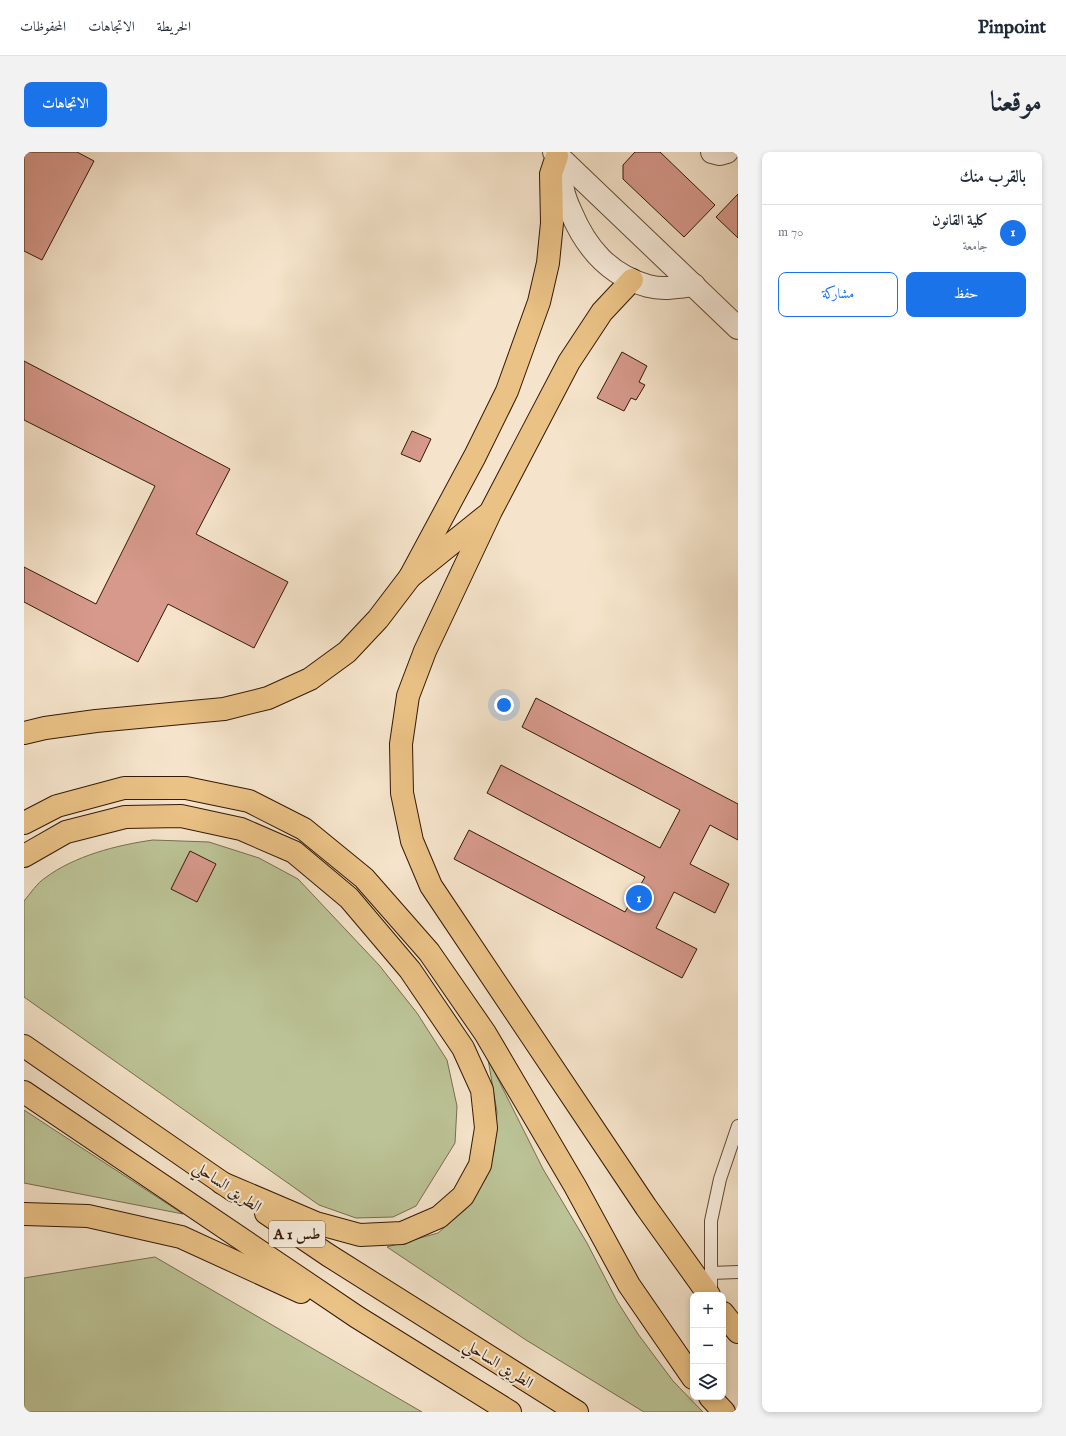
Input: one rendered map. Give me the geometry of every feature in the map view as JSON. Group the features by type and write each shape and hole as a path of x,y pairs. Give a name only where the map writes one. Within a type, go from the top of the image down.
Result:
{"main road":[{"path":"24,733 45,728 96,721 224,709 268,698 310,679 347,652 378,620 410,577 475,456 506,391 539,302 548,263 552,223 551,174 562,155"},
{"path":"632,280 602,312 569,362 491,511 425,650 408,696 401,744 402,793 412,841 435,892 646,1207 708,1292"},
{"path":"410,577 491,511"},
{"path":"24,823 57,806 124,788 186,788 249,801 304,829 364,878 429,952 485,1033 575,1186 629,1285 690,1374"},
{"path":"24,856 66,832 125,818 174,816 241,828 294,852 349,898 410,970 463,1048 482,1090 486,1128 480,1165 463,1196 440,1217 402,1233 360,1235 316,1223 222,1183"},
{"name":"الطريق الساحلي","path":"24,1046 328,1255 577,1412"},
{"name":"A 1 طس","path":"24,1092 358,1317 510,1412"},
{"path":"24,1214 88,1216 181,1237 358,1317"},
{"path":"726,1317 738,1332"},
{"path":"713,1400 724,1412"}],"street":[{"path":"712,152 720,154 727,152"},
{"path":"562,155 561,185 566,202 582,237 591,249 617,272 632,280 649,286 668,288 694,285"},
{"path":"562,155 694,285 736,322"}],"lane":[{"path":"710,1292 711,1221 720,1179 738,1126"},
{"path":"711,1273 738,1272"}],"green space":[{"path":"153,840 209,842 259,858 298,879 379,965 417,1013 447,1060 457,1106 455,1143 416,1206 393,1217 356,1218 319,1205 24,997 24,901 42,880 69,863 111,848"},
{"path":"488,1059 543,1169 587,1243 617,1301 638,1334 673,1381 703,1412 644,1412 526,1340 387,1247 438,1233 467,1208 486,1178 494,1152 497,1112"},
{"path":"24,1110 183,1214 24,1183"},
{"path":"155,1257 422,1412 24,1412 24,1278"}],"building":[{"path":"24,152 77,152 94,161 42,260 24,251"},
{"path":"635,152 660,152 715,205 684,237 623,179 623,165"},
{"path":"738,194 738,238 716,217"},
{"path":"622,352 647,366 639,382 645,385 636,400 631,398 624,411 597,398"},
{"path":"24,361 230,469 196,534 288,582 254,648 168,604 138,662 24,602 24,567 96,604 155,486 24,420"},
{"path":"412,431 431,439 420,462 401,454"},
{"path":"536,698 738,804 738,840 710,825 690,864 729,884 715,913 674,892 656,928 697,949 682,978 454,859 469,830 625,912 645,877 487,793 501,765 660,848 680,810 522,727"},
{"path":"190,851 216,864 197,902 171,889"}],"place":[{"name":"كلية القانون","path":"639,898"}]}
